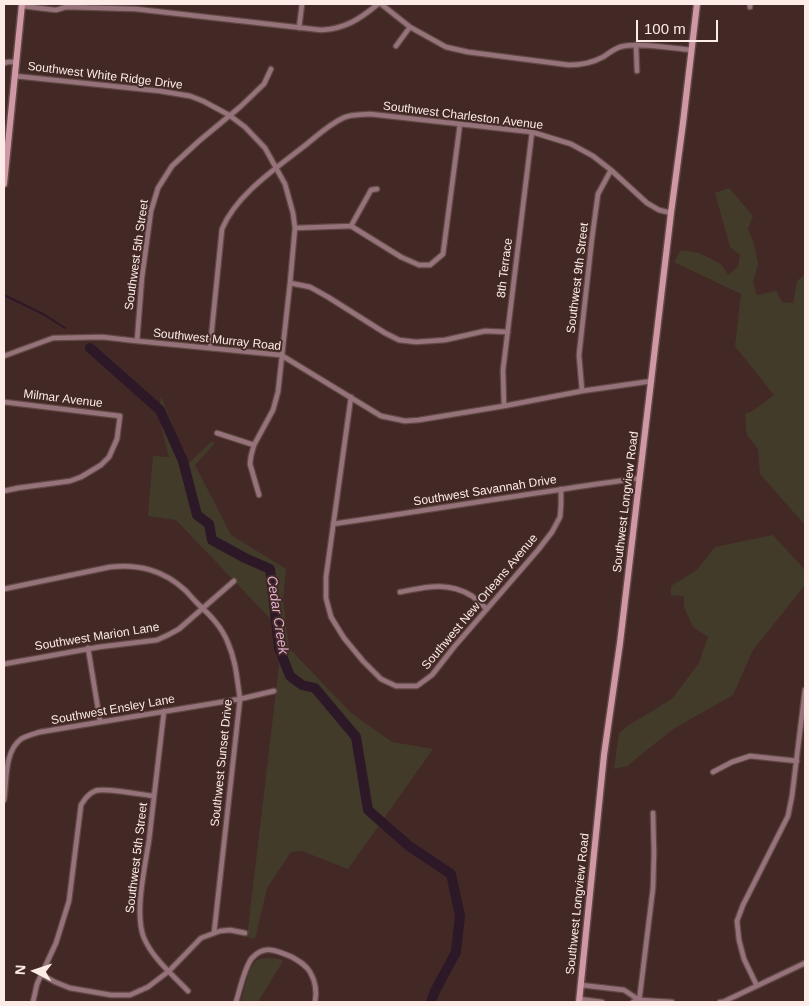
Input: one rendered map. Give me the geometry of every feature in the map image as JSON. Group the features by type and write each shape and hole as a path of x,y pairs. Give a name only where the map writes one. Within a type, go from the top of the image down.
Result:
{"street":[{"path":"299,28 302,4"},
{"path":"4,184 22,5 56,10 64,5 136,9 331,30 344,27 380,4 410,27 446,47 457,50 583,65 621,46 636,45 691,50"},
{"name":"Southwest Longview Road","path":"579,1001 604,755 620,643 696,4"},
{"path":"396,46 410,27"},
{"path":"636,45 637,71"},
{"path":"4,64 17,62"},
{"name":"Southwest 5th Street","path":"136,341 151,211 158,188 172,166 264,84 271,70"},
{"name":"Southwest White Ridge Drive","path":"15,76 152,90 190,96 204,101 229,115 245,127 265,148 285,184 295,228 278,392 273,410 254,445 251,456 250,464 259,495"},
{"name":"Southwest Charleston Avenue","path":"210,348 222,229 227,217 275,167 326,128 345,117 370,114 532,132 571,144 593,156 647,203 659,210 670,213"},
{"path":"295,228 351,226 418,265 430,265 443,254 460,124"},
{"name":"8th Terrace","path":"504,406 502,370 532,132"},
{"name":"Southwest 9th Street","path":"582,391 579,355 592,238 598,194 611,170"},
{"path":"351,226 371,190 377,189"},
{"path":"290,283 310,287 399,340 416,342 445,340 484,331 508,332"},
{"name":"Southwest Murray Road","path":"4,356 53,338 102,337 281,355 381,416 405,421 652,380"},
{"name":"Southwest New Orleans Avenue","path":"351,397 326,577 326,598 332,617 344,638 381,679 396,686 417,686 432,675 538,550 552,532 560,517 562,505 561,489"},
{"name":"Milmar Avenue","path":"4,402 120,416 117,439 109,457 101,465 70,481 4,491"},
{"path":"217,433 254,445"},
{"name":"Southwest Savannah Drive","path":"333,524 640,478"},
{"name":"Southwest Sunset Drive","path":"4,588 105,568 127,566 150,569 160,573 184,589 219,626 228,641 235,662 240,699 214,933"},
{"name":"Southwest Marion Lane","path":"4,664 88,648 157,640 179,629 234,581"},
{"path":"400,592 432,586 459,589 473,597 486,610"},
{"path":"88,648 100,722"},
{"path":"757,986 744,959 737,921 743,905 788,816 797,761 805,690"},
{"name":"Southwest Ensley Lane","path":"4,800 7,765 11,750 22,738 40,732 240,699 274,691"},
{"name":"Southwest 5th Street","path":"164,711 140,902 140,920 144,938 155,956 188,990"},
{"path":"713,772 732,762 750,756 797,761"},
{"path":"33,1002 34,992 56,944 69,901 81,805 86,797 96,790 154,796"},
{"path":"639,1001 653,888 653,813"},
{"path":"42,974 70,988 111,995 130,995 148,987 169,971 201,938 230,930 245,933"},
{"path":"236,1002 249,962 258,953 272,950 278,951 306,966 316,986 315,1002"},
{"path":"720,1002 805,963"},
{"path":"581,985 624,990 639,1001"},
{"path":"579,1001 602,1002"},
{"path":"633,1002 672,1002"}],"shaded area":[{"path":"729,188 753,216 748,229 754,244 758,264 753,282 757,295 776,291 782,302 793,303 797,281 805,274 805,525 760,474 758,449 747,435 745,414 754,410 774,395 735,346 741,294 674,262 681,250 699,253 721,264 728,275 738,267 740,255 730,247 715,193"},
{"path":"161,396 188,464 211,442 215,443 195,465 231,535 286,569 283,599 289,648 351,713 392,742 433,749 348,869 302,851 291,852 267,888 255,939 247,937 283,632 176,520 148,516 153,456 169,457 159,418"},
{"path":"773,535 805,570 805,585 753,650 733,695 673,729 627,766 614,769 619,733 672,699 699,663 708,637 693,627 684,607 684,596 671,595 671,586 697,570 715,547"},
{"path":"271,958 283,961 258,1002 241,1002 253,964 259,959"}],"waterway":[{"name":"Cedar Creek","path":"4,295 43,314 65,328"},
{"name":"Cedar Creek","path":"90,348 160,410 183,461 197,515 209,524 212,540 270,569 279,648 290,676 302,685 315,688 356,737 368,810 409,846 451,874 460,916 456,952 431,1002"}]}
